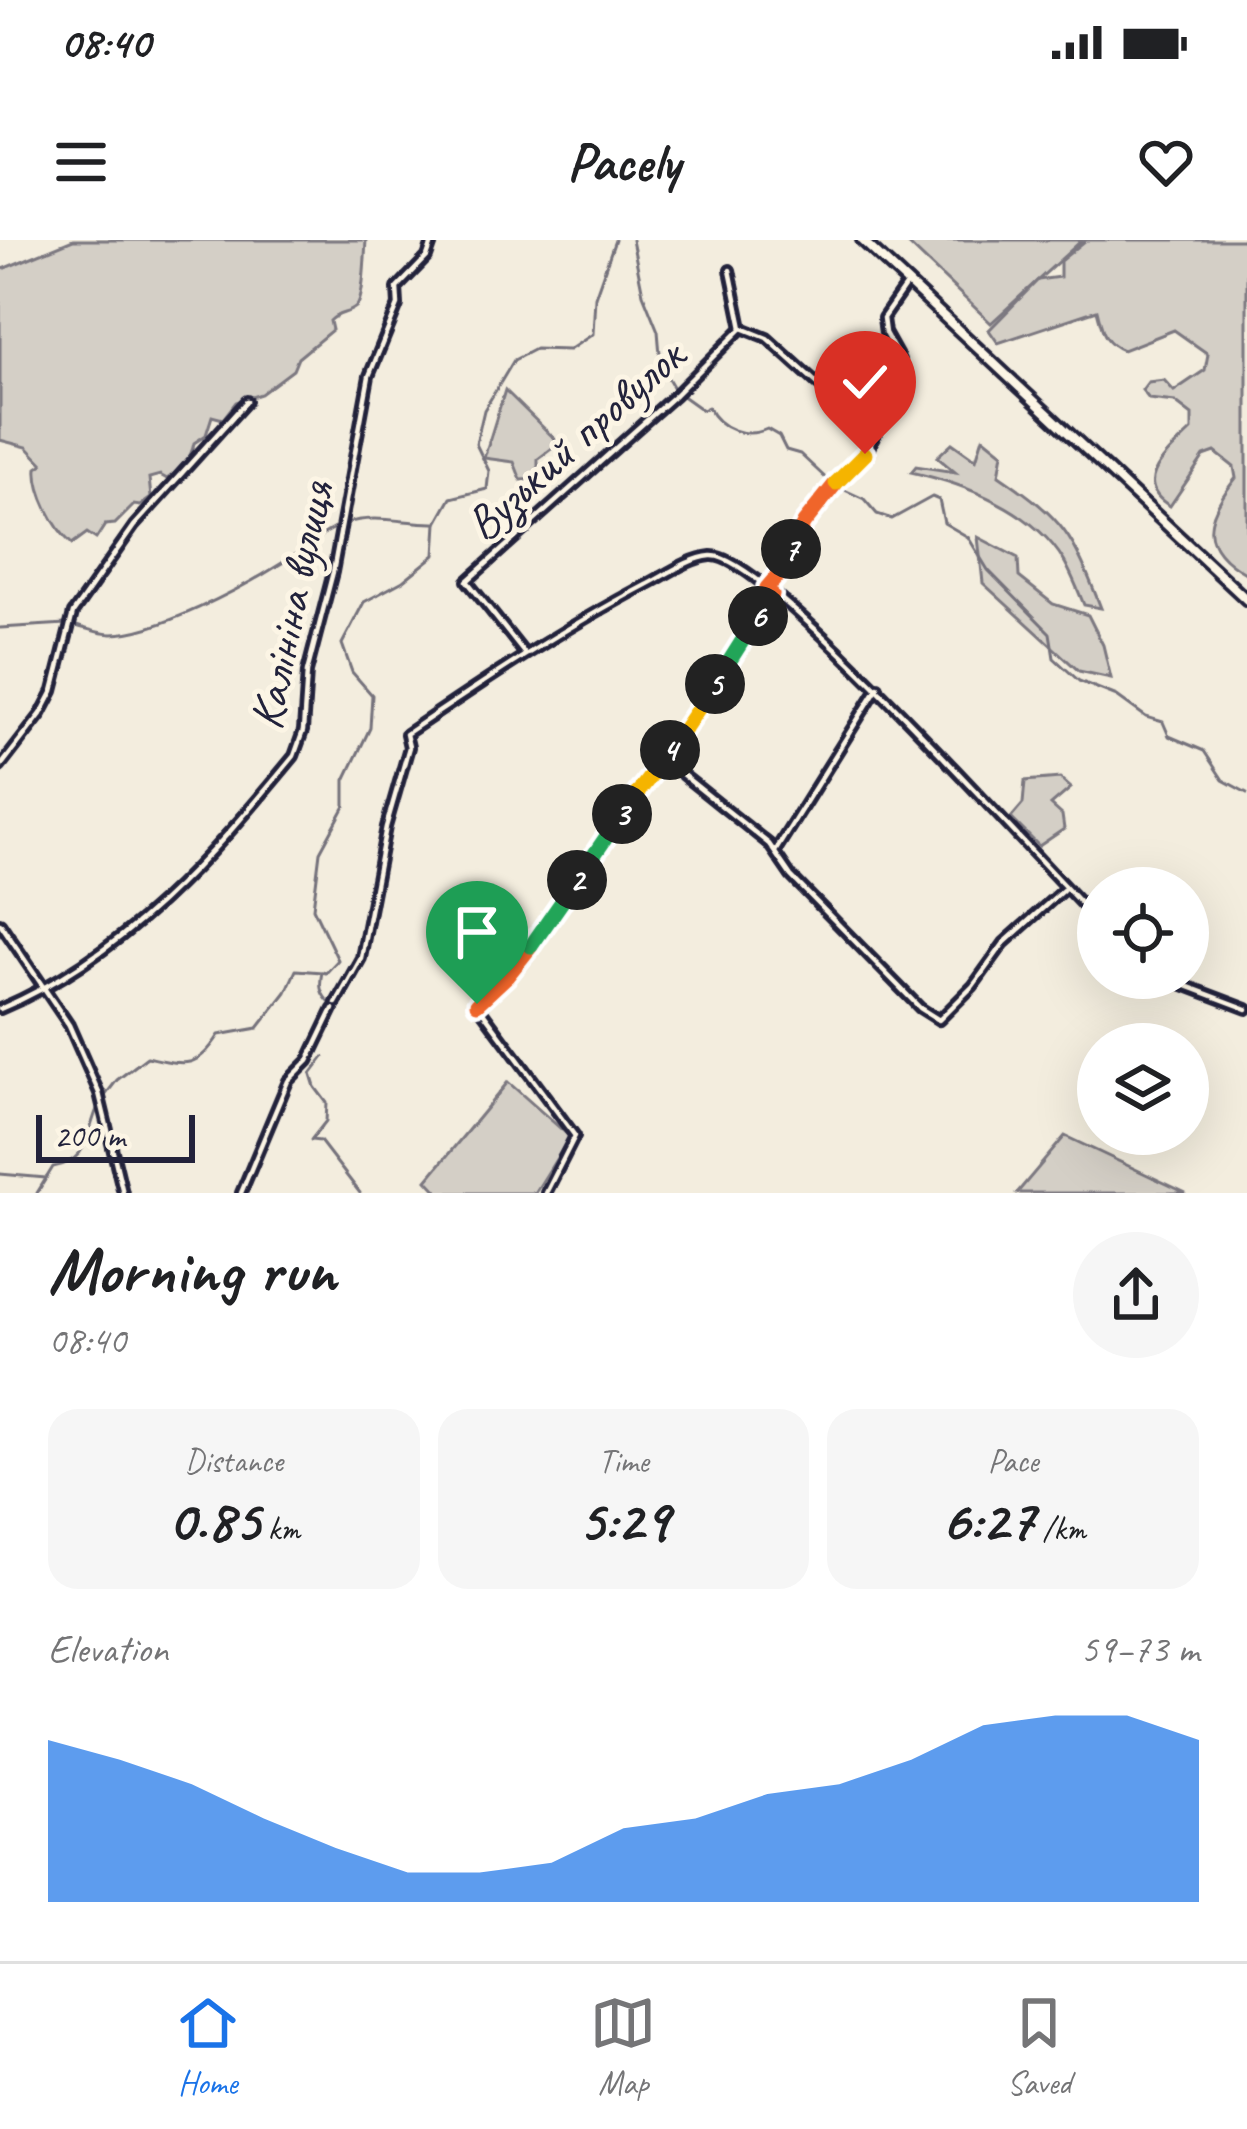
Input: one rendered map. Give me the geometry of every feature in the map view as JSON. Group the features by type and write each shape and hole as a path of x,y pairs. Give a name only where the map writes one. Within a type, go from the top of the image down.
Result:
{"main road":[{"path":"862,240 1247,601"}],"street":[{"name":"Калініна вулиця","path":"0,1010 47,989 132,931 180,886 294,756 303,731 307,672 333,572 369,376 398,304 397,288 427,257 433,240"},
{"name":"Вузький провулок","path":"730,270 742,328"},
{"path":"549,1192 575,1136 477,1004 507,976 545,928 611,827 672,746 770,591 804,523 865,454 901,381 901,360 885,333 884,318 908,282"},
{"name":"Вузький провулок","path":"742,328 767,338 819,385 881,421"},
{"name":"Вузький провулок","path":"526,655 466,580 675,395 742,328"},
{"path":"0,767 53,691 73,613 134,526 248,401"},
{"path":"241,1193 288,1081 308,1061 361,958 386,826 409,747 406,734 614,602 699,558 718,555 733,560 878,687 1077,900"},
{"path":"776,851 878,687"},
{"path":"672,746 673,762 683,775 776,851 790,876 920,1008 940,1020 973,986 1004,943 1065,888"},
{"path":"0,923 69,1024 99,1094 123,1193"},
{"path":"1209,995 1247,1009"}],"shaded area":[{"path":"73,240 366,240 356,307 330,321 332,330 298,358 293,370 261,394 236,402 223,419 212,416 206,435 194,443 181,468 167,479 160,475 149,478 151,498 134,505 115,524 105,525 96,539 87,533 72,544 42,498 37,468 43,464 27,447 0,440 0,270"},
{"path":"904,240 1082,240 991,323"},
{"path":"1086,240 1247,240 1247,574 1220,553 1211,530 1217,506 1236,478 1234,467 1215,452 1204,456 1170,506 1153,487 1157,467 1192,430 1192,415 1175,402 1149,399 1142,390 1148,382 1164,380 1174,391 1205,370 1208,354 1174,330 1123,350 1107,339 1097,310 998,343 989,330 1038,280 1060,277 1060,261"},
{"path":"505,390 559,443 538,459 538,479 521,480 514,462 484,458"},
{"path":"983,437 1003,453 999,475 1039,504 1064,531 1101,608 1084,605 1051,543 1017,514 975,492 911,472 916,466 955,472 937,457 952,443 976,460"},
{"path":"978,537 1018,558 1019,577 1053,604 1088,615 1103,645 1111,678 1079,671 983,583"},
{"path":"1060,778 1071,788 1051,805 1062,815 1064,829 1039,846 1011,818 1023,804 1025,781"},
{"path":"508,1082 570,1137 535,1193 439,1193 427,1180"},
{"path":"1065,1136 1077,1142 1077,1155 1105,1155 1186,1193 1017,1193"}],"waterway":[{"path":"331,1004 323,993 321,977 338,960 313,908 320,852 345,806 345,780 370,728 372,695 352,672 342,644 364,602 403,581 435,555 437,523 451,498 487,489 489,471 476,444 484,410 514,360 535,349 569,350 593,334 595,297 615,240"},
{"path":"632,240 643,294 658,331 661,366 675,390"},
{"path":"681,395 702,410 708,407 733,430 767,429 779,436 786,450 800,454 831,483"},
{"path":"836,486 892,519 932,497 939,500 944,523 968,537 988,570 1050,633 1054,658 1079,681 1163,722 1169,736 1204,751 1223,780 1247,793"},
{"path":"76,626 112,634 175,618 245,585 344,524 379,519 437,523"},
{"path":"0,628 66,624"},
{"path":"104,1097 147,1057 189,1062 204,1054 219,1035 258,1028 286,992 296,970 322,972"},
{"path":"324,1057 311,1074 327,1103 326,1121 311,1140 320,1141 360,1193"},
{"path":"37,1193 53,1167 80,1153 99,1104"},
{"path":"0,1174 46,1178"}],"route":[{"path":"477,1004 507,976 545,928 772,595 767,588 804,523 865,454"}]}
